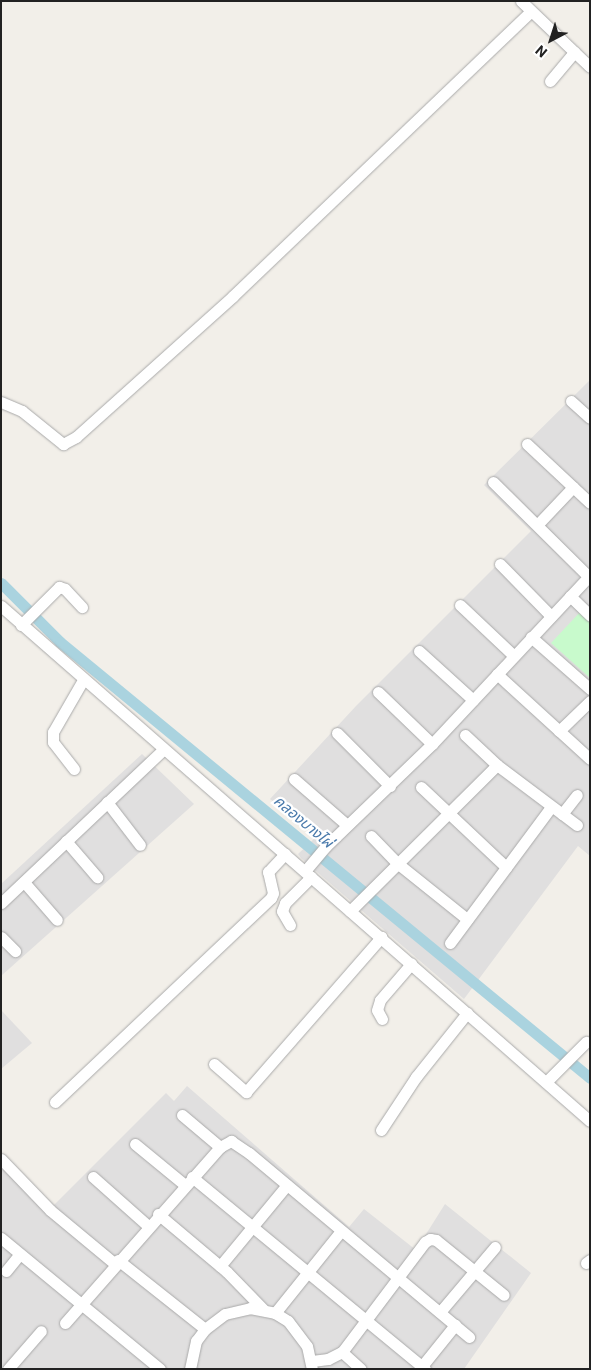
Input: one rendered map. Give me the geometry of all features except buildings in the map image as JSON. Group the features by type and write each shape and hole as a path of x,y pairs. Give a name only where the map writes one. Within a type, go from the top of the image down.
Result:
{"street":[{"path":"521,1 590,67"},
{"path":"1,402 22,411 63,444 76,437 233,296 531,11"},
{"path":"550,81 574,52"},
{"path":"571,400 590,418"},
{"path":"527,444 590,502"},
{"path":"290,925 282,911 285,903 323,849 432,744 589,575 493,482"},
{"path":"538,524 573,487"},
{"path":"500,564 551,616"},
{"path":"24,622 58,587 65,589 82,607"},
{"path":"570,596 590,615"},
{"path":"460,605 514,656"},
{"path":"3,612 24,622 83,680 285,854 309,871 350,911 590,1121"},
{"path":"531,637 590,689"},
{"path":"419,651 473,700"},
{"path":"497,674 590,759"},
{"path":"74,768 53,742 53,732 83,680"},
{"path":"378,692 432,744"},
{"path":"559,731 590,701"},
{"path":"337,733 390,786"},
{"path":"465,734 497,765 577,825"},
{"path":"1,903 164,750"},
{"path":"350,911 376,883 497,765"},
{"path":"294,779 348,825"},
{"path":"421,787 447,814 506,867"},
{"path":"562,814 578,795"},
{"path":"107,802 140,845"},
{"path":"450,943 552,807"},
{"path":"371,836 397,863 467,918"},
{"path":"66,841 97,877"},
{"path":"55,1102 271,898 273,893 268,872 285,854"},
{"path":"24,882 58,920"},
{"path":"1,937 15,951"},
{"path":"214,1064 246,1092 381,937"},
{"path":"382,1019 377,1010 380,1000 411,964"},
{"path":"381,1130 416,1077 467,1013"},
{"path":"546,1082 586,1042"},
{"path":"182,1115 220,1147"},
{"path":"65,1322 158,1214 225,1142 237,1144 469,1337"},
{"path":"136,1144 252,1226 423,1368 455,1325"},
{"path":"1,1159 50,1210 205,1329"},
{"path":"93,1177 148,1226"},
{"path":"220,1266 287,1185"},
{"path":"158,1214 220,1266 263,1309"},
{"path":"275,1313 342,1231"},
{"path":"1,1238 19,1255 160,1369"},
{"path":"190,1369 196,1341 205,1329 225,1314 237,1310 263,1309 275,1313 299,1332 312,1365 342,1352 430,1239 436,1240 504,1295"},
{"path":"440,1312 495,1247"},
{"path":"6,1271 19,1255"},
{"path":"8,1369 41,1331"},
{"path":"342,1352 361,1369"}],"shaded area":[{"path":"590,380 590,856 578,846 464,999 301,858 298,854 316,837 270,799 356,706 531,531 484,485"},
{"path":"142,754 194,804 1,976 1,884"},
{"path":"1,1010 32,1043 1,1069"},
{"path":"187,1086 349,1227 364,1209 416,1250 445,1204 531,1273 464,1369 1,1369 1,1158 49,1210 166,1093 174,1101"}],"green space":[{"path":"582,610 590,617 590,678 551,643"}],"waterway":[{"name":"คลองบางไผ่","path":"1,583 60,642 590,1078"}]}
